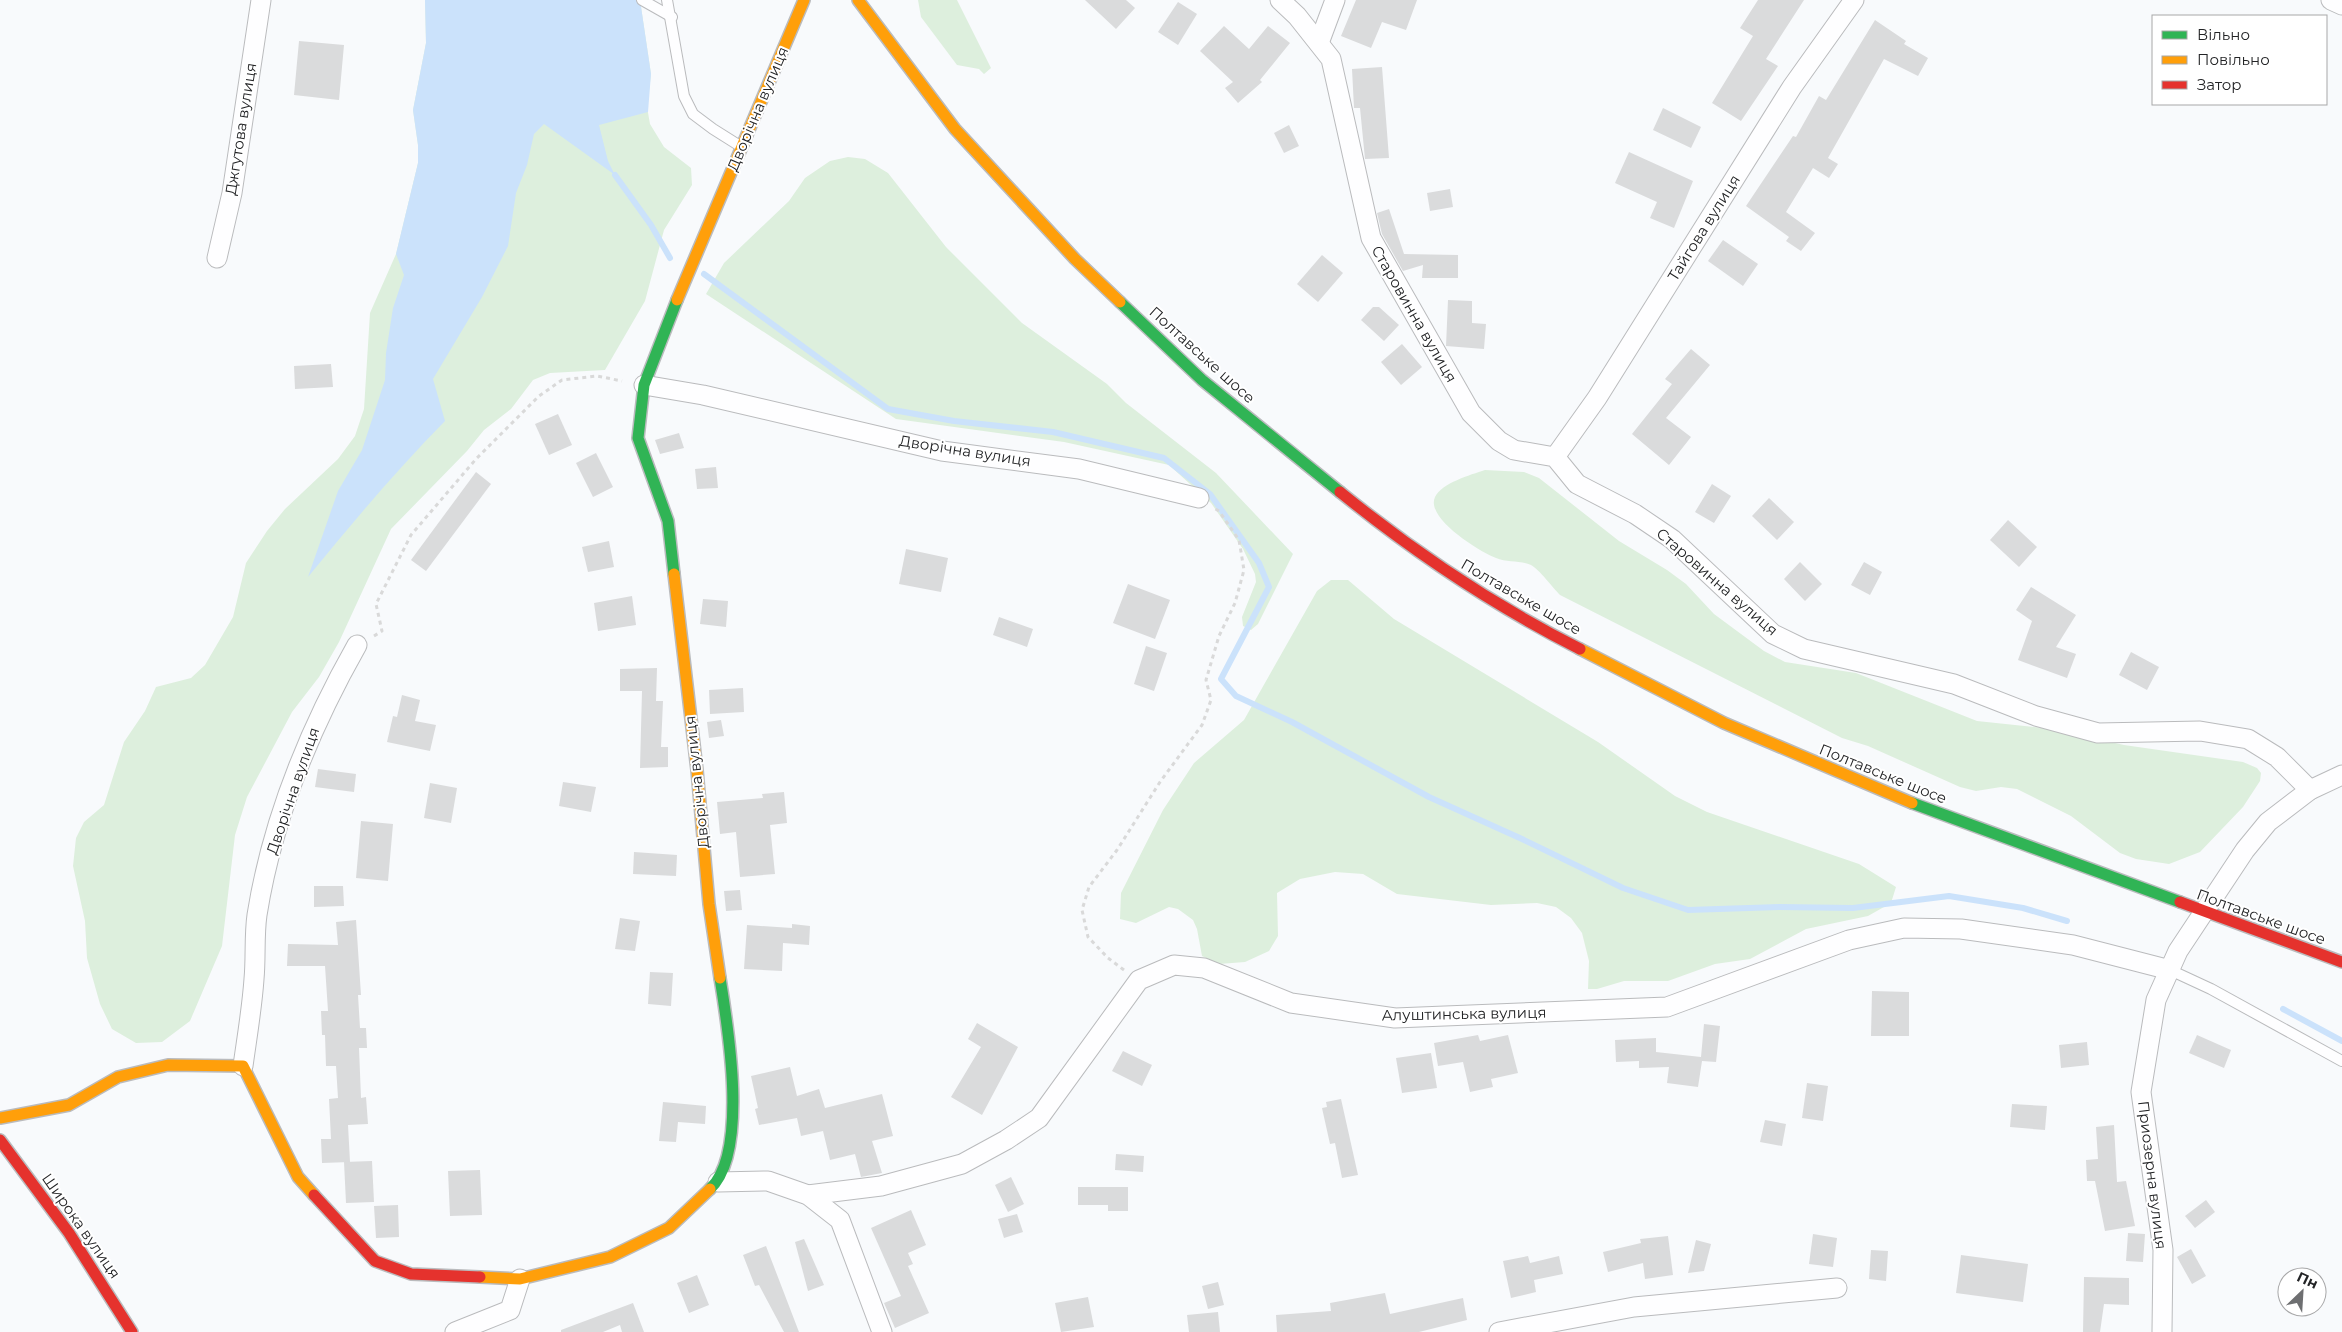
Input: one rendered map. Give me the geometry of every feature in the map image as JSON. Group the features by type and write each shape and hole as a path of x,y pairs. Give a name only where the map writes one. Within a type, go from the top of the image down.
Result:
{"street":[{"name":"Джгутова вулиця","path":"217,258 232,193 261,0"},
{"name":"Дворічна вулиця","path":"357,645 331,690 309,739 272,841 257,916 254,978 243,1066 298,1177 375,1261 411,1274 520,1279 610,1257 669,1228 718,1182 731,1139 734,1107 725,1010 709,904 697,770 668,521 638,438 644,385 670,316 716,213 741,146 804,0"},
{"name":"Полтавське шосе","path":"858,0 955,129 1076,259 1202,380 1366,513 1447,571 1544,631 1724,723 1895,797 2342,962"},
{"name":"Старовинна вулиця","path":"1280,0 1297,16 1330,59 1371,238 1471,413 1492,434 1514,450 1555,457 1577,484 1635,514 1672,539 1773,634 1804,649 1954,684 2036,716 2098,733 2200,731 2248,739 2277,757 2310,790"},
{"path":"1319,43 1335,0"},
{"name":"Тайгова вулиця","path":"1555,457 1597,398 1792,88 1854,0"},
{"path":"2331,0 2342,5"},
{"name":"Дворічна вулиця","path":"644,385 704,395 942,451 1079,469 1198,498"},
{"name":"Приозерна вулиця","path":"2162,1332 2163,1250 2141,1092 2156,1000 2178,951 2245,850 2268,822 2310,790 2342,775"},
{"name":"Алуштинська вулиця","path":"1139,980 1174,965 1204,968 1291,1003 1395,1018 1667,1007 1849,940 1904,928 1961,929 2073,945 2170,970"},
{"path":"808,1195 882,1186 962,1164 1006,1140 1039,1118 1139,980"},
{"path":"0,1118 68,1105 118,1077 168,1065 243,1066"},
{"name":"Широка вулиця","path":"0,1140 67,1229 132,1332"},
{"path":"718,1182 768,1181 808,1195 840,1220 882,1332"},
{"path":"455,1332 510,1310 520,1279"},
{"path":"1499,1332 1634,1306 1838,1288"}],"lane":[{"path":"642,0 672,17"},
{"path":"667,0 672,17 684,96 692,114 712,129 741,146"},
{"path":"2170,970 2211,989 2342,1061"}],"path":[{"path":"357,645 382,631 376,604 411,535 476,459 539,396 562,380 597,376 644,385"},
{"path":"1139,980 1108,958 1088,936 1082,910 1089,887 1117,850 1160,782 1202,725 1211,700 1206,680 1219,636 1236,603 1244,570 1239,540 1219,511 1198,498"}],"green space":[{"path":"425,0 640,0 651,74 647,107 650,124 664,147 691,168 692,185 664,230 645,301 605,370 550,373 533,380 511,409 484,430 467,451 391,529 339,642 319,677 292,712 247,797 235,835 222,946 190,1021 162,1042 136,1043 112,1029 100,1004 87,958 85,921 73,866 76,838 84,822 104,805 124,742 145,711 156,687 191,678 205,665 233,617 246,563 267,531 285,509 338,459 355,436 364,409 370,313 396,254 418,163 418,145 413,110 426,43"},
{"path":"918,0 957,0 991,68 984,74 979,69 957,65 921,17"},
{"path":"848,157 865,159 888,173 946,247 1022,323 1107,384 1126,403 1216,473 1293,554 1258,624 1251,630 1243,626 1242,617 1256,582 1255,574 1243,549 1211,503 1169,465 1064,442 896,419 706,294 724,263 789,201 805,178 830,161"},
{"path":"1485,470 1524,472 1539,478 1619,541 1667,570 1686,584 1714,614 1764,651 1785,662 1856,673 1977,721 2052,729 2124,745 2243,762 2257,768 2261,773 2260,781 2243,807 2200,852 2169,864 2136,859 2120,853 2071,816 2017,789 2001,787 1976,791 1960,787 1868,746 1842,738 1560,595 1542,574 1531,565 1523,562 1500,560 1478,549 1446,524 1438,515 1434,505 1435,497 1444,488 1457,480"},
{"path":"1331,580 1348,580 1394,619 1598,742 1675,796 1707,812 1859,864 1896,887 1891,903 1868,916 1806,929 1750,959 1715,964 1668,981 1624,981 1597,989 1588,989 1589,961 1582,933 1571,918 1556,907 1537,903 1491,905 1397,894 1363,874 1335,872 1300,879 1277,893 1278,936 1269,951 1245,962 1219,964 1202,956 1197,929 1193,920 1178,909 1169,907 1136,923 1120,919 1121,893 1163,810 1194,763 1244,720 1317,591"}],"water":[{"path":"425,0 640,0 651,74 648,112 599,125 608,161 615,175 544,124 534,134 527,165 516,193 508,246 482,297 433,379 445,421 375,497 308,577 338,491 362,450 385,380 386,353 393,308 404,275 396,254 418,163 418,145 413,110 426,43"}],"building":[{"path":"1085,0 1126,0 1135,8 1116,29"},
{"path":"1356,0 1417,0 1406,30 1382,22 1371,48 1341,36"},
{"path":"1758,0 1804,0 1766,59 1778,66 1741,121 1712,103 1753,36 1740,28"},
{"path":"1178,2 1197,14 1178,45 1158,32"},
{"path":"1875,20 1906,41 1904,44 1928,58 1918,76 1884,59 1828,158 1838,164 1829,178 1813,168 1786,212 1815,233 1801,251 1786,241 1789,237 1746,206 1793,136 1796,137 1819,96 1826,100"},
{"path":"1224,26 1249,49 1268,26 1290,43 1260,80 1262,82 1238,103 1225,88 1233,82 1200,51"},
{"path":"299,41 344,45 339,100 294,95"},
{"path":"1382,67 1389,158 1365,159 1360,108 1354,108 1352,69"},
{"path":"1663,108 1701,127 1691,148 1653,130"},
{"path":"1289,125 1299,146 1284,153 1274,133"},
{"path":"1629,152 1693,181 1674,228 1650,218 1657,202 1615,183"},
{"path":"1450,189 1453,207 1430,211 1427,193"},
{"path":"1389,209 1404,254 1458,255 1458,278 1422,278 1423,265 1403,271 1382,234 1377,213"},
{"path":"1723,240 1758,264 1743,286 1708,261"},
{"path":"1322,255 1343,273 1318,302 1297,284"},
{"path":"1448,300 1472,301 1472,323 1486,324 1484,349 1446,346"},
{"path":"1373,307 1379,307 1399,325 1384,341 1361,320"},
{"path":"1402,344 1422,367 1401,385 1381,362"},
{"path":"1691,349 1710,365 1666,418 1691,437 1669,465 1632,434 1672,384 1665,379"},
{"path":"331,364 333,387 295,389 294,366"},
{"path":"558,414 572,445 549,455 535,424"},
{"path":"679,433 684,448 660,454 655,440"},
{"path":"596,453 613,487 593,497 576,463"},
{"path":"716,467 718,488 697,489 695,469"},
{"path":"476,472 491,484 426,571 411,560"},
{"path":"1712,484 1731,496 1714,523 1695,512"},
{"path":"1769,498 1794,522 1777,540 1752,516"},
{"path":"2008,520 2037,547 2019,567 1990,540"},
{"path":"609,541 614,567 588,572 582,547"},
{"path":"906,549 948,558 941,592 899,584"},
{"path":"1800,562 1822,584 1805,601 1784,579"},
{"path":"1864,562 1882,572 1870,595 1851,585"},
{"path":"1128,584 1170,600 1155,639 1113,623"},
{"path":"2031,587 2076,615 2056,647 2076,654 2067,678 2018,660 2032,621 2016,610"},
{"path":"632,596 636,625 598,631 594,603"},
{"path":"703,599 728,601 726,627 700,624"},
{"path":"999,617 1033,629 1027,647 993,635"},
{"path":"1146,646 1167,653 1154,691 1134,684"},
{"path":"2131,652 2159,667 2147,690 2119,675"},
{"path":"657,668 656,701 663,701 661,747 668,747 668,767 640,768 642,691 620,691 620,669"},
{"path":"743,688 744,712 710,714 709,690"},
{"path":"402,695 420,700 415,721 436,725 430,751 387,742 393,716 397,717"},
{"path":"721,720 724,736 709,738 707,722"},
{"path":"318,769 356,774 354,792 315,787"},
{"path":"563,782 596,787 591,812 559,806"},
{"path":"430,783 457,788 451,823 424,818"},
{"path":"784,792 787,823 770,825 775,874 740,877 736,832 720,834 717,802 763,798 762,794"},
{"path":"361,821 393,824 388,881 356,878"},
{"path":"634,852 677,855 676,876 633,874"},
{"path":"314,886 343,886 344,906 314,907"},
{"path":"740,890 742,910 726,911 724,891"},
{"path":"620,918 640,921 635,951 615,949"},
{"path":"356,920 361,995 358,995 360,1028 366,1028 367,1048 359,1048 361,1098 366,1097 368,1124 348,1125 350,1162 322,1163 321,1139 331,1139 329,1099 338,1098 336,1066 326,1066 325,1035 322,1035 321,1011 328,1011 325,966 287,966 288,944 338,945 336,922"},
{"path":"792,924 810,926 809,945 783,943 782,971 744,969 747,925 792,928"},
{"path":"650,972 673,973 671,1006 648,1004"},
{"path":"1872,991 1909,992 1909,1036 1871,1036"},
{"path":"977,1023 1018,1047 982,1115 951,1097 981,1047 968,1039"},
{"path":"1704,1024 1720,1026 1716,1062 1702,1061 1698,1087 1667,1083 1669,1067 1639,1068 1639,1061 1616,1062 1615,1040 1656,1038 1656,1052 1701,1057"},
{"path":"1478,1035 1480,1041 1508,1035 1518,1073 1491,1079 1493,1087 1470,1092 1463,1062 1438,1066 1434,1043"},
{"path":"2197,1035 2231,1050 2224,1068 2189,1053"},
{"path":"2087,1042 2089,1065 2061,1068 2059,1045"},
{"path":"1123,1051 1152,1065 1142,1086 1112,1071"},
{"path":"1431,1053 1437,1088 1402,1093 1396,1058"},
{"path":"790,1067 797,1096 819,1089 825,1108 882,1094 893,1136 872,1141 882,1173 861,1177 855,1154 830,1160 823,1131 801,1136 797,1118 759,1125 755,1109 758,1108 751,1076"},
{"path":"1807,1083 1828,1086 1823,1121 1802,1118"},
{"path":"1341,1099 1358,1175 1342,1178 1335,1143 1330,1144 1322,1108 1327,1107 1326,1102"},
{"path":"663,1102 706,1106 705,1124 678,1122 676,1142 659,1141"},
{"path":"2012,1104 2047,1106 2045,1130 2010,1127"},
{"path":"1765,1120 1786,1124 1782,1146 1760,1142"},
{"path":"2114,1125 2117,1182 2126,1181 2135,1226 2105,1231 2095,1181 2087,1181 2086,1160 2098,1159 2096,1127"},
{"path":"1116,1154 1144,1156 1143,1172 1115,1170"},
{"path":"372,1161 374,1202 346,1203 344,1162"},
{"path":"480,1170 482,1215 450,1216 448,1171"},
{"path":"1011,1177 1024,1204 1008,1212 995,1185"},
{"path":"1078,1187 1128,1187 1128,1211 1108,1211 1108,1205 1078,1205"},
{"path":"2206,1200 2215,1212 2195,1228 2185,1216"},
{"path":"398,1205 399,1237 376,1238 374,1206"},
{"path":"911,1210 926,1245 908,1253 913,1264 908,1266 929,1313 895,1328 884,1303 901,1296 871,1228"},
{"path":"1017,1214 1023,1232 1004,1238 998,1219"},
{"path":"2128,1233 2145,1234 2143,1262 2126,1261"},
{"path":"1813,1234 1837,1238 1833,1267 1809,1264"},
{"path":"1668,1236 1673,1275 1645,1279 1643,1263 1608,1272 1603,1252 1641,1243 1640,1239"},
{"path":"804,1239 824,1285 808,1291 795,1242"},
{"path":"1696,1240 1711,1244 1704,1271 1688,1273"},
{"path":"766,1246 799,1332 784,1332 759,1285 755,1286 743,1255"},
{"path":"2191,1249 2206,1276 2192,1284 2177,1257"},
{"path":"1871,1250 1888,1251 1886,1281 1869,1279"},
{"path":"1961,1255 2028,1264 2023,1302 1956,1293"},
{"path":"1528,1256 1530,1263 1559,1256 1563,1274 1534,1280 1536,1292 1511,1298 1503,1261"},
{"path":"697,1275 709,1305 689,1313 677,1283"},
{"path":"2084,1277 2129,1278 2129,1305 2104,1304 2100,1332 2083,1332"},
{"path":"1218,1282 1224,1305 1208,1309 1202,1286"},
{"path":"1385,1293 1390,1314 1463,1298 1467,1320 1419,1332 1277,1332 1276,1315 1331,1311 1330,1303"},
{"path":"1088,1297 1094,1327 1061,1332 1055,1303"},
{"path":"633,1303 644,1332 622,1332 620,1325 603,1332 561,1332 561,1330"},
{"path":"1218,1312 1220,1332 1189,1332 1187,1315"}],"waterway":[{"path":"615,175 651,225 670,258"},
{"path":"704,274 888,409 954,421 1053,432 1164,458 1210,494 1259,563 1269,587 1221,679 1236,696 1292,722 1429,797 1623,888 1688,910 1779,907 1853,908 1949,896 2023,908 2067,921"},
{"path":"2283,1009 2342,1041"}],"traffic: fast":[{"path":"674,574 668,521 638,438 644,385 677,300"},
{"path":"1120,302 1202,380 1340,492"},
{"path":"1912,803 2180,902"},
{"path":"710,1189 722,1172 729,1148 732,1119 731,1057 720,978"}],"traffic: slow":[{"path":"677,300 804,0"},
{"path":"858,0 955,129 1075,259 1120,302"},
{"path":"674,574 697,770 709,904 720,978"},
{"path":"1580,649 1724,723 1912,803"},
{"path":"0,1118 69,1105 118,1077 168,1065 243,1066 298,1177 314,1195"},
{"path":"480,1277 520,1279 610,1257 669,1228 710,1189"}],"traffic: jam":[{"path":"1340,492 1397,536 1456,577 1517,615 1580,649"},
{"path":"2180,902 2342,962"},
{"path":"0,1140 69,1233 132,1332"},
{"path":"314,1195 375,1261 411,1274 480,1277"}]}
